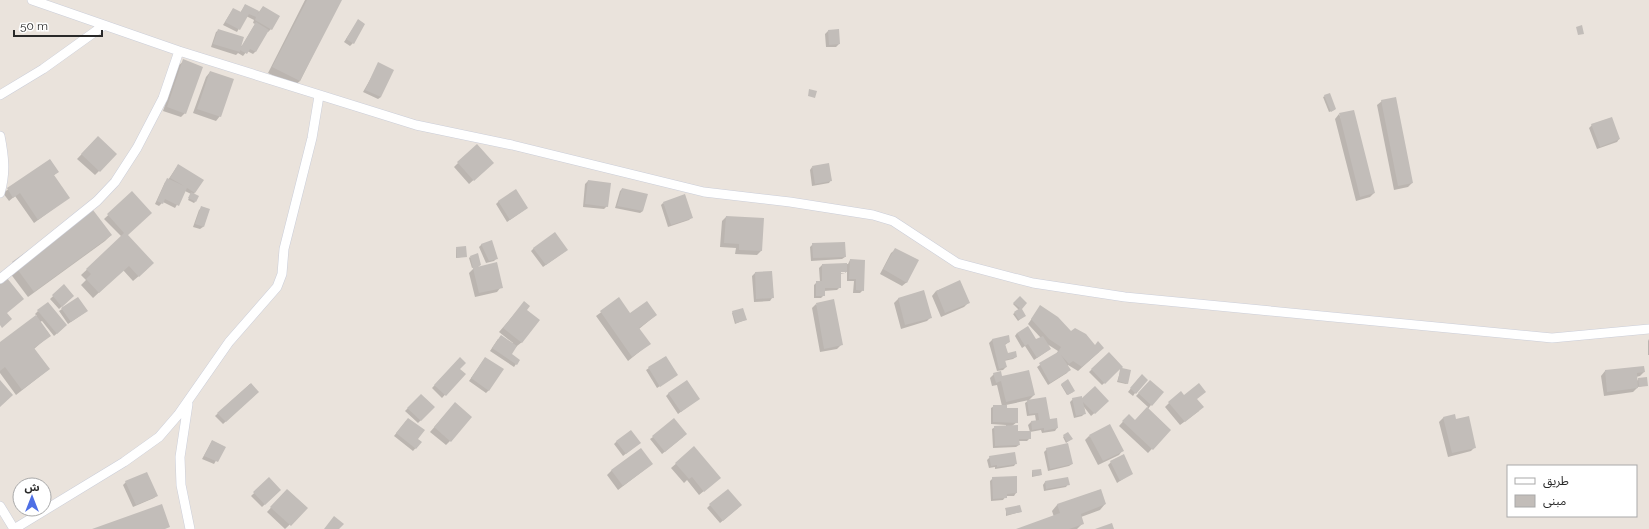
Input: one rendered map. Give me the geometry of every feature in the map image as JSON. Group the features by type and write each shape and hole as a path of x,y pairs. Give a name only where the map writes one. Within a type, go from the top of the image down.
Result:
{"street":[{"path":"32,0 103,26 179,51 319,96 416,125 512,145 704,192 790,202 873,215 893,221 957,263 1033,283 1132,298 1552,338 1649,329"},
{"path":"0,95 43,70 103,26"},
{"path":"0,279 97,201 115,182 137,148 163,98 179,51"},
{"path":"0,506 14,529 124,462 159,437 178,415 229,342 277,287 282,274 284,250 300,191 312,138 319,96"},
{"path":"0,136 5,158 5,169 0,192"},
{"path":"188,401 180,456 181,485 190,529"}],"building":[{"path":"307,0 342,0 300,81 272,67"},
{"path":"245,4 259,11 257,15 263,6 280,16 272,30 255,20 256,17 249,14 240,30 225,22 233,8 241,12"},
{"path":"358,19 365,24 354,44 346,39"},
{"path":"256,22 269,30 256,52 250,49 247,54 240,50 240,52 213,44 218,29 244,37 241,47"},
{"path":"1582,25 1584,34 1578,35 1576,27"},
{"path":"839,29 840,44 829,45 828,30"},
{"path":"183,59 203,67 186,114 167,107"},
{"path":"378,62 394,70 381,97 365,90"},
{"path":"210,71 234,79 221,117 197,109"},
{"path":"809,89 817,91 815,98 808,96"},
{"path":"1330,93 1336,109 1331,112 1324,95"},
{"path":"1396,97 1413,183 1398,186 1381,100"},
{"path":"1354,110 1375,193 1360,197 1339,113"},
{"path":"1612,117 1620,139 1600,147 1591,124"},
{"path":"98,136 117,154 100,172 81,154"},
{"path":"477,144 494,163 474,181 457,162"},
{"path":"50,159 59,172 54,175 70,198 38,220 20,193 13,198 7,188"},
{"path":"829,163 832,181 815,184 812,166"},
{"path":"178,164 204,180 195,193 187,188 179,206 165,199 163,204 157,201 167,178 184,186 170,178"},
{"path":"588,180 611,183 608,207 585,204"},
{"path":"622,188 648,194 643,211 617,206"},
{"path":"516,189 528,208 510,220 498,201"},
{"path":"132,191 152,213 128,235 154,263 139,277 129,266 99,293 86,279 91,274 86,269 124,233 107,214"},
{"path":"191,192 199,196 196,202 188,198"},
{"path":"685,194 693,218 671,225 663,202"},
{"path":"90,206 112,235 34,292 12,262"},
{"path":"201,206 210,209 204,227 195,224"},
{"path":"726,216 764,218 762,251 739,250 739,244 724,243"},
{"path":"555,232 568,250 546,265 533,248"},
{"path":"492,240 498,259 489,261 481,244"},
{"path":"845,242 846,257 813,258 812,243"},
{"path":"466,246 467,257 457,258 456,247"},
{"path":"895,248 919,260 907,283 883,269"},
{"path":"478,253 481,265 477,267 497,262 503,288 479,293 470,256"},
{"path":"850,259 865,260 864,291 856,290 856,279 849,279"},
{"path":"847,263 847,272 841,272 841,288 825,288 825,296 816,296 816,281 822,281 822,264"},
{"path":"772,271 774,298 756,299 755,272"},
{"path":"7,278 24,299 7,313 12,319 2,328 0,325 0,283"},
{"path":"960,280 970,303 945,313 936,291"},
{"path":"64,284 74,296 62,307 52,295"},
{"path":"924,290 932,318 905,325 898,298"},
{"path":"1020,296 1027,303 1022,309 1026,316 1019,320 1014,312 1020,308 1013,303"},
{"path":"78,297 88,311 71,322 61,308"},
{"path":"619,297 630,313 647,301 657,315 639,328 651,344 632,357 600,311"},
{"path":"834,299 843,345 824,349 816,303"},
{"path":"524,301 530,306 527,310 540,320 522,343 503,328"},
{"path":"48,302 67,325 57,334 37,310"},
{"path":"1040,305 1058,317 1071,331 1075,328 1086,334 1095,345 1098,341 1104,348 1082,367 1073,361 1069,364 1061,355 1071,370 1050,383 1039,363 1058,352 1061,347 1049,339 1031,319"},
{"path":"743,308 747,320 736,323 732,311"},
{"path":"36,315 51,336 34,348 50,369 22,390 5,367 0,371 0,342"},
{"path":"1028,326 1036,339 1043,336 1051,349 1037,358 1028,344 1025,346 1017,333"},
{"path":"501,335 517,346 512,354 520,360 517,365 492,348"},
{"path":"1009,335 1010,342 1005,344 1008,353 1016,351 1017,357 1005,360 1007,367 999,369 992,339"},
{"path":"1109,352 1123,367 1122,368 1131,370 1128,384 1118,381 1120,369 1105,384 1091,369"},
{"path":"666,356 678,375 660,387 648,367"},
{"path":"460,357 466,363 460,369 466,374 446,396 434,385"},
{"path":"485,357 504,369 489,391 471,378"},
{"path":"1644,366 1645,372 1637,373 1638,388 1607,392 1605,370"},
{"path":"1029,370 1035,395 1006,402 1001,381 996,383 993,373 1001,371 1002,376"},
{"path":"1142,374 1148,380 1136,394 1130,388"},
{"path":"1647,377 1648,386 1639,387 1638,378"},
{"path":"1068,379 1075,391 1068,395 1061,384"},
{"path":"0,380 13,395 0,407"},
{"path":"687,380 700,399 681,412 668,393"},
{"path":"1150,380 1164,392 1152,406 1138,393"},
{"path":"251,383 259,392 226,422 217,413"},
{"path":"1199,383 1206,392 1197,399 1204,407 1185,422 1168,402 1181,391 1184,395"},
{"path":"1095,386 1109,401 1095,414 1083,402 1086,414 1076,416 1072,398 1082,396 1082,398"},
{"path":"421,394 435,407 421,421 407,408"},
{"path":"1046,397 1050,419 1057,418 1058,428 1044,431 1044,428 1032,430 1031,421 1039,420 1038,413 1029,414 1027,400"},
{"path":"455,402 472,417 451,442 434,427"},
{"path":"993,405 1007,405 1007,408 1018,408 1018,423 993,422"},
{"path":"1147,407 1171,430 1153,450 1122,421 1129,414 1135,420"},
{"path":"1455,414 1456,419 1469,416 1476,448 1452,453 1443,417"},
{"path":"408,418 425,430 418,439 422,442 416,449 396,433"},
{"path":"674,418 687,434 665,452 652,436"},
{"path":"1110,424 1124,451 1103,461 1089,435"},
{"path":"1018,425 1018,431 1031,431 1031,439 1019,439 1020,445 995,446 994,426"},
{"path":"631,430 641,443 626,454 616,441"},
{"path":"1068,432 1073,439 1067,442 1063,435"},
{"path":"212,440 226,447 218,462 204,456"},
{"path":"1068,443 1073,464 1050,469 1046,448"},
{"path":"694,446 721,478 704,492 692,477 689,479 675,463"},
{"path":"641,448 653,464 623,486 611,470"},
{"path":"1015,452 1017,464 997,467 997,465 991,466 989,456"},
{"path":"1124,454 1133,474 1120,481 1110,461"},
{"path":"1041,469 1042,475 1033,476 1032,470"},
{"path":"147,472 158,496 136,505 125,481"},
{"path":"1017,476 1017,493 1007,494 1007,498 993,499 992,477"},
{"path":"269,477 281,490 265,505 253,492"},
{"path":"1068,477 1070,485 1046,489 1045,481"},
{"path":"287,489 308,508 291,526 270,507"},
{"path":"728,489 742,505 723,521 709,504"},
{"path":"1101,489 1106,504 1081,514 1084,524 1069,529 1016,529 1060,513 1057,504"},
{"path":"162,504 170,527 165,529 92,529"},
{"path":"1020,505 1022,512 1007,515 1005,508"},
{"path":"334,516 344,524 339,529 324,529"},
{"path":"1112,523 1114,529 1095,529"}]}
